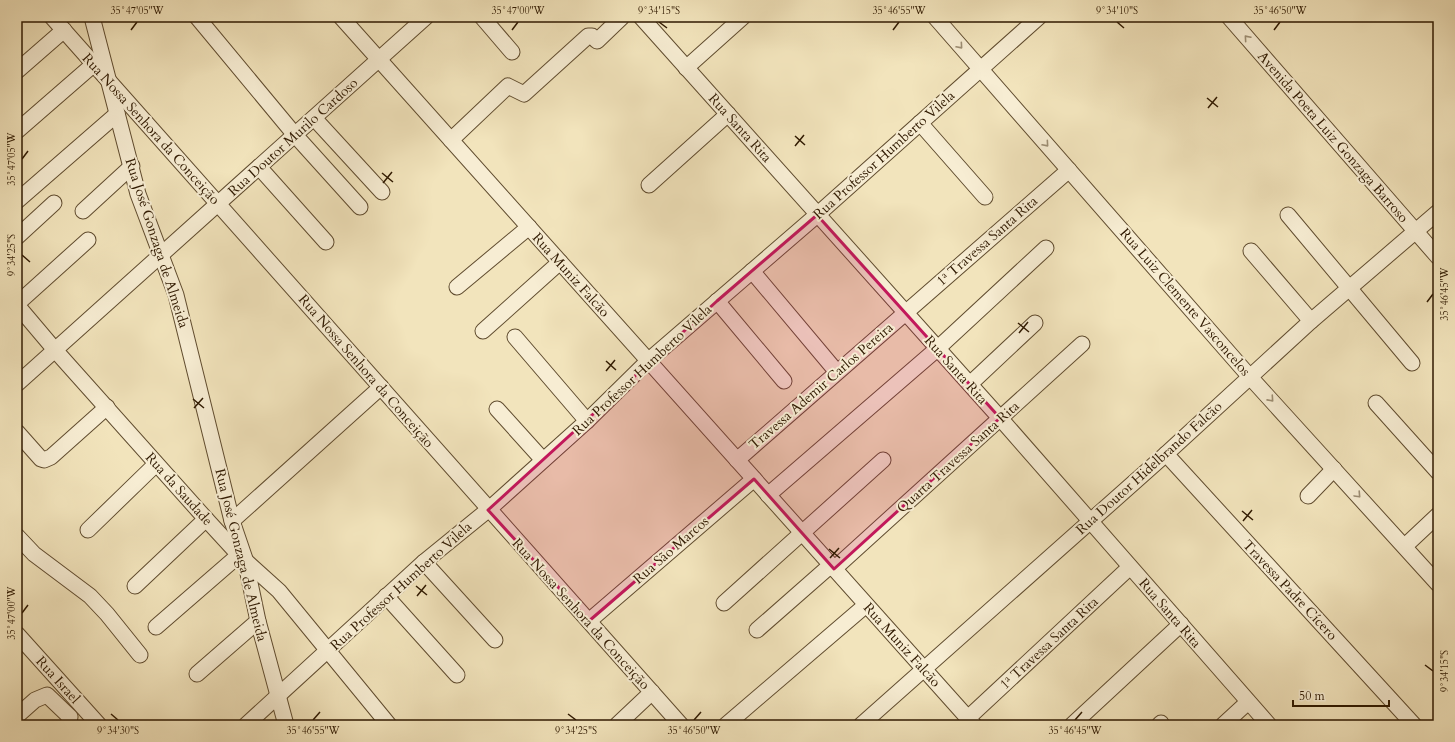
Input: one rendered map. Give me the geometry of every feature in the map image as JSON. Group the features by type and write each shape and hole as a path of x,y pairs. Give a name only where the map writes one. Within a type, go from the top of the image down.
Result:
{"street":[{"name":"Rua Nossa Senhora da Conceição","path":"52,17 488,510 681,725"},
{"name":"Rua José Gonzaga de Almeida","path":"92,17 117,114 128,169 162,254 176,295 232,521 286,725"},
{"path":"197,17 295,135 360,206"},
{"name":"Rua Muniz Falcão","path":"341,17 971,722"},
{"name":"Rua Doutor Murilo Cardoso","path":"17,384 426,17"},
{"path":"482,17 512,52"},
{"path":"451,140 508,86 524,94 588,36 592,36 597,41 622,17"},
{"name":"Rua Santa Rita","path":"641,17 937,349 970,384 1269,725"},
{"path":"686,68 743,17"},
{"name":"Rua Luiz Clemente Vasconcelos","path":"935,17 1250,377 1334,469 1410,541 1438,584"},
{"name":"Rua Professor Humberto Vilela","path":"246,725 424,562 488,510 540,456 587,421 648,361 817,215 1039,17"},
{"name":"Avenida Poeta Luiz Gonzaga Barroso","path":"1229,17 1438,257"},
{"path":"17,71 64,30"},
{"path":"17,131 94,64"},
{"path":"17,201 117,114"},
{"path":"649,185 728,114"},
{"path":"314,118 382,192"},
{"path":"920,123 985,197"},
{"path":"260,167 326,242"},
{"path":"83,212 128,169"},
{"name":"1ª Travessa Santa Rita","path":"905,312 1069,170"},
{"path":"17,237 54,204"},
{"name":"Rua Doutor Hidelbrando Falcão","path":"860,725 1166,454 1349,287 1438,212"},
{"path":"1288,215 1412,363"},
{"path":"457,287 529,227"},
{"path":"17,304 88,240"},
{"path":"768,494 937,349 1046,248"},
{"path":"1251,251 1311,321"},
{"path":"483,331 560,262"},
{"path":"752,271 836,371"},
{"path":"717,301 784,381"},
{"name":"Rua da Saudade","path":"17,304 55,350 206,519 242,557 279,591 389,725"},
{"name":"Travessa Ademir Carlos Pereira","path":"737,460 836,371 905,312"},
{"path":"970,384 1035,323"},
{"path":"515,337 587,421"},
{"name":"Quarta Travessa Santa Rita","path":"833,567 1082,344"},
{"path":"232,521 381,388"},
{"path":"1376,403 1438,472"},
{"path":"17,432 41,459 44,460 51,457 107,407"},
{"path":"497,409 540,456"},
{"name":"Travessa Padre Cícero","path":"1166,454 1414,725"},
{"path":"724,603 801,532 883,460"},
{"path":"88,530 156,464"},
{"path":"1308,496 1334,469"},
{"name":"Rua São Marcos","path":"589,621 754,479"},
{"path":"1410,541 1438,516"},
{"path":"135,586 206,519"},
{"path":"17,536 34,554 90,596 107,614 140,655"},
{"path":"156,627 242,557"},
{"path":"424,562 495,640"},
{"path":"757,630 833,567"},
{"name":"1ª Travessa Santa Rita","path":"971,722 1130,567"},
{"path":"386,596 457,675"},
{"path":"726,725 866,605"},
{"path":"197,674 258,621"},
{"path":"1072,725 1181,624"},
{"name":"Rua Israel","path":"17,634 99,725"},
{"path":"617,725 652,692"},
{"path":"17,716 35,700 47,695 70,717 68,725"},
{"path":"1223,725 1248,702"}],"highlighted area":[{"path":"817,215 1000,418 834,569 754,479 589,621 488,510 717,301"}]}
